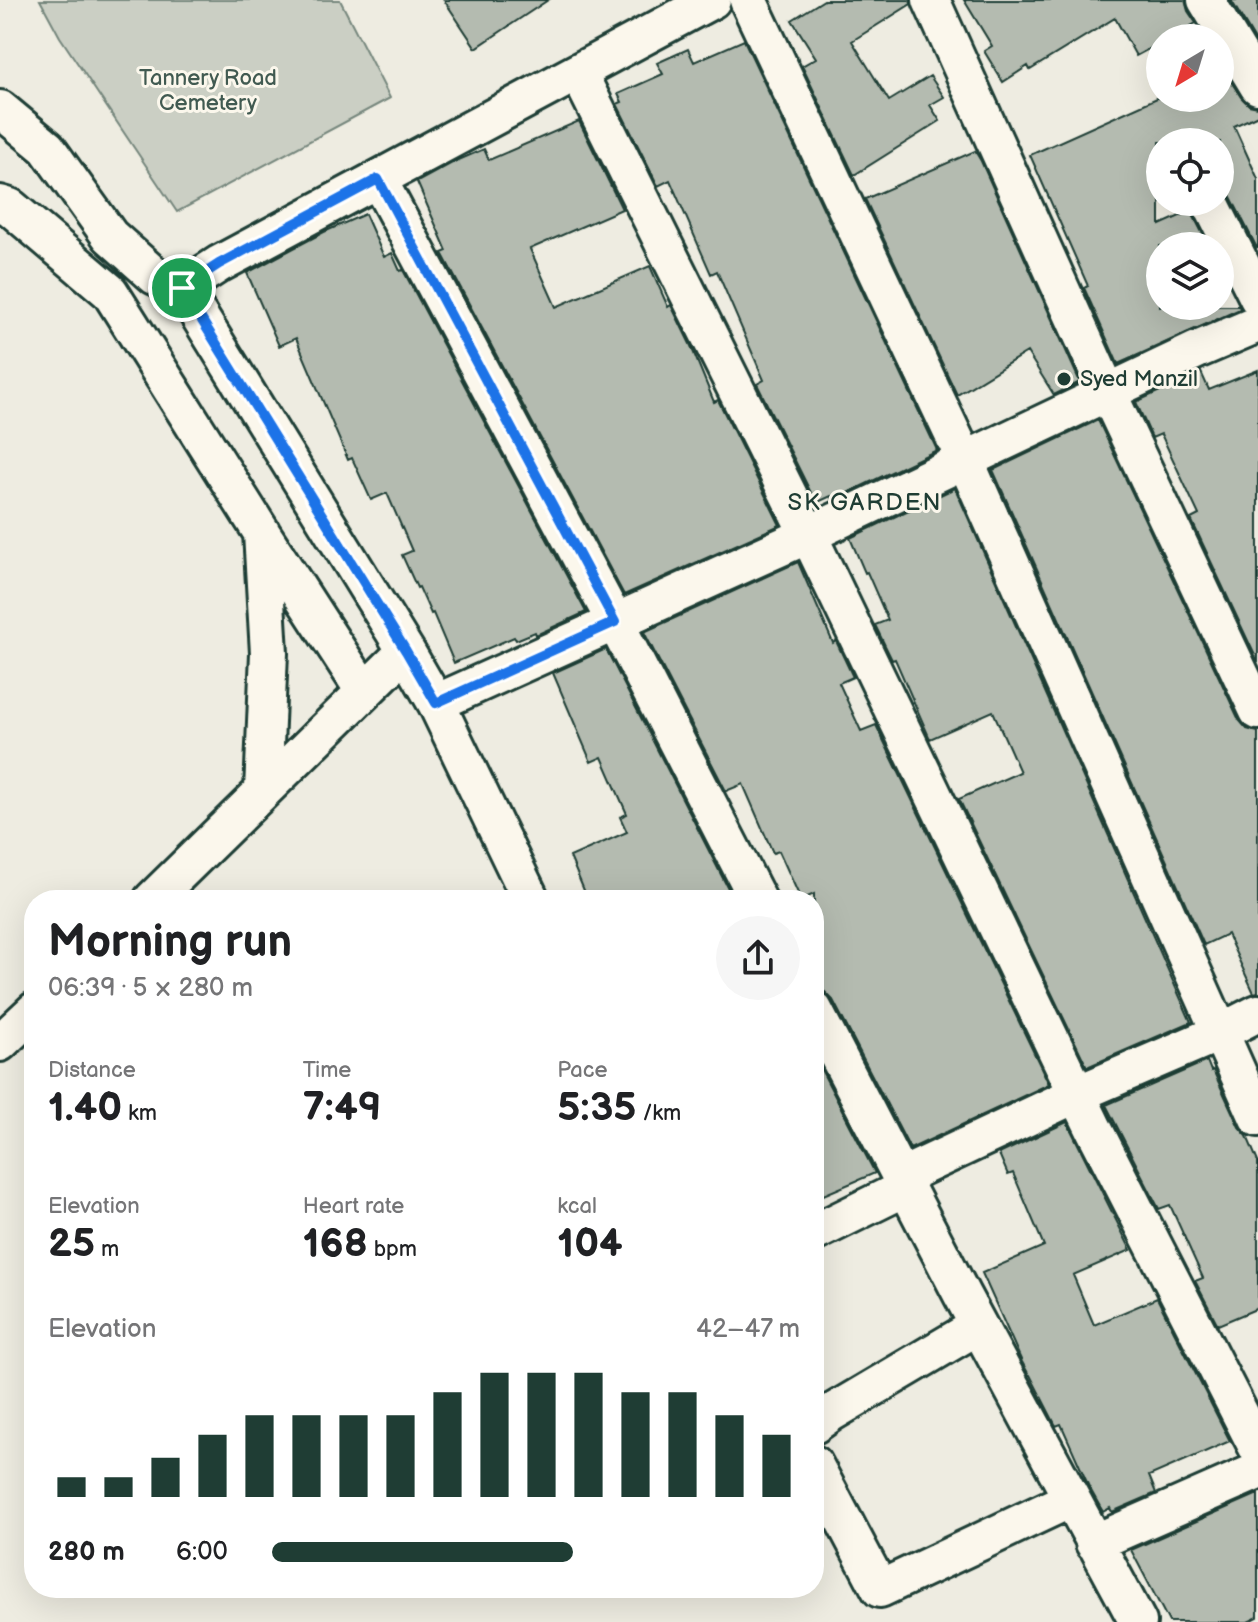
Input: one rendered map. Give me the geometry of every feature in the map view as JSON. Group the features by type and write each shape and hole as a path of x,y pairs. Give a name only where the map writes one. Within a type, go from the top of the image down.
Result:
{"street":[{"path":"182,288 219,264 712,0"},
{"path":"748,0 965,460 1258,1118"},
{"path":"931,0 1108,393 1258,711"},
{"path":"1206,0 1258,86"},
{"path":"578,72 808,534 1077,1094 1258,1449"},
{"path":"0,109 47,148 110,236 155,276 182,288 436,703 526,890"},
{"path":"378,179 615,622 753,890"},
{"path":"0,204 10,207 110,292 364,691"},
{"path":"436,703 808,534 1256,323 1215,216"},
{"path":"262,533 269,653 263,791"},
{"path":"162,890 406,651"},
{"path":"824,1227 903,1183 1077,1094 1258,1013"},
{"path":"0,1043 24,1020"},
{"path":"824,1029 978,1326 1138,1622"},
{"path":"824,1418 978,1326"},
{"path":"1094,1543 1258,1471"},
{"path":"824,1483 880,1589 1071,1499"}],"green space":[{"name":"Tannery Road Cemetery","path":"40,0 340,0 390,98 177,212 60,37"}],"building":[{"path":"444,0 548,0 476,48"},
{"path":"824,0 910,0 911,4 852,41 889,101 930,76 944,97 930,105 940,121 854,175 802,66 816,58 792,20"},
{"path":"964,0 1185,0 1196,23 1146,24 1146,51 1136,56 1115,18 1030,70 1028,66 1003,82 984,51 992,46"},
{"path":"1231,0 1258,0 1258,45"},
{"path":"744,40 937,450 833,500 831,496 816,503 757,384 764,380 717,271 711,274 670,180 658,186 617,104 622,102 618,94 663,74 657,63 688,49 694,62"},
{"path":"1234,86 1249,105 1258,107 1258,115 1234,126 1258,179 1258,248 1234,203 1234,128 1146,128 1146,216 1160,216 1160,225 1180,216 1194,216 1202,232 1146,232 1146,320 1216,320 1118,364 1084,288 1088,286 1030,155 1146,103 1146,112 1234,112"},
{"path":"579,121 622,209 530,249 556,307 650,266 668,307 671,305 691,346 714,402 718,400 780,525 624,595 442,253 447,251 417,182 484,149 489,160"},
{"path":"975,151 1080,382 1054,395 1027,352 957,395 865,199"},
{"path":"365,214 384,257 392,253 400,271 403,270 586,612 536,635 535,632 516,640 514,637 454,663 433,613 402,555 412,551 387,493 371,500 352,458 348,460 296,338 279,346 247,273"},
{"path":"1258,370 1258,662 1191,519 1199,515 1161,434 1152,438 1136,402 1201,372 1209,390"},
{"path":"1098,420 1239,720 1247,729 1258,732 1258,992 1254,993 1227,934 1204,945 993,470"},
{"path":"955,488 1191,1022 1087,1067 959,799 1020,772 993,711 930,739 895,659 892,660 875,625 888,620 850,538"},
{"path":"798,562 833,643 836,641 853,677 839,683 861,731 876,725 1049,1084 910,1149 833,1000 824,992 824,890 797,890 779,851 773,853 743,784 726,791 644,632"},
{"path":"606,649 729,890 584,890 570,857 627,832 620,817 627,814 602,757 591,762 553,673"},
{"path":"1207,1061 1258,1162 1258,1308 1218,1325 1195,1281 1203,1278 1170,1205 1159,1209 1106,1105"},
{"path":"824,1075 875,1173 824,1195"},
{"path":"1067,1122 1131,1250 1073,1275 1094,1325 1157,1298 1230,1441 1149,1476 1156,1493 1112,1512 1110,1508 1103,1512 1089,1487 1061,1424 1056,1426 1022,1362 982,1273 1044,1246 1013,1173 1008,1175 999,1154"},
{"path":"1258,1494 1258,1617 1248,1622 1169,1622 1131,1550"}],"place":[{"name":"Syed Manzil","path":"1064,379"}],"district":[{"name":"SK GARDEN","path":"865,502"}],"route":[{"path":"378,179 615,622 436,703 182,288 219,264 378,179"}]}
